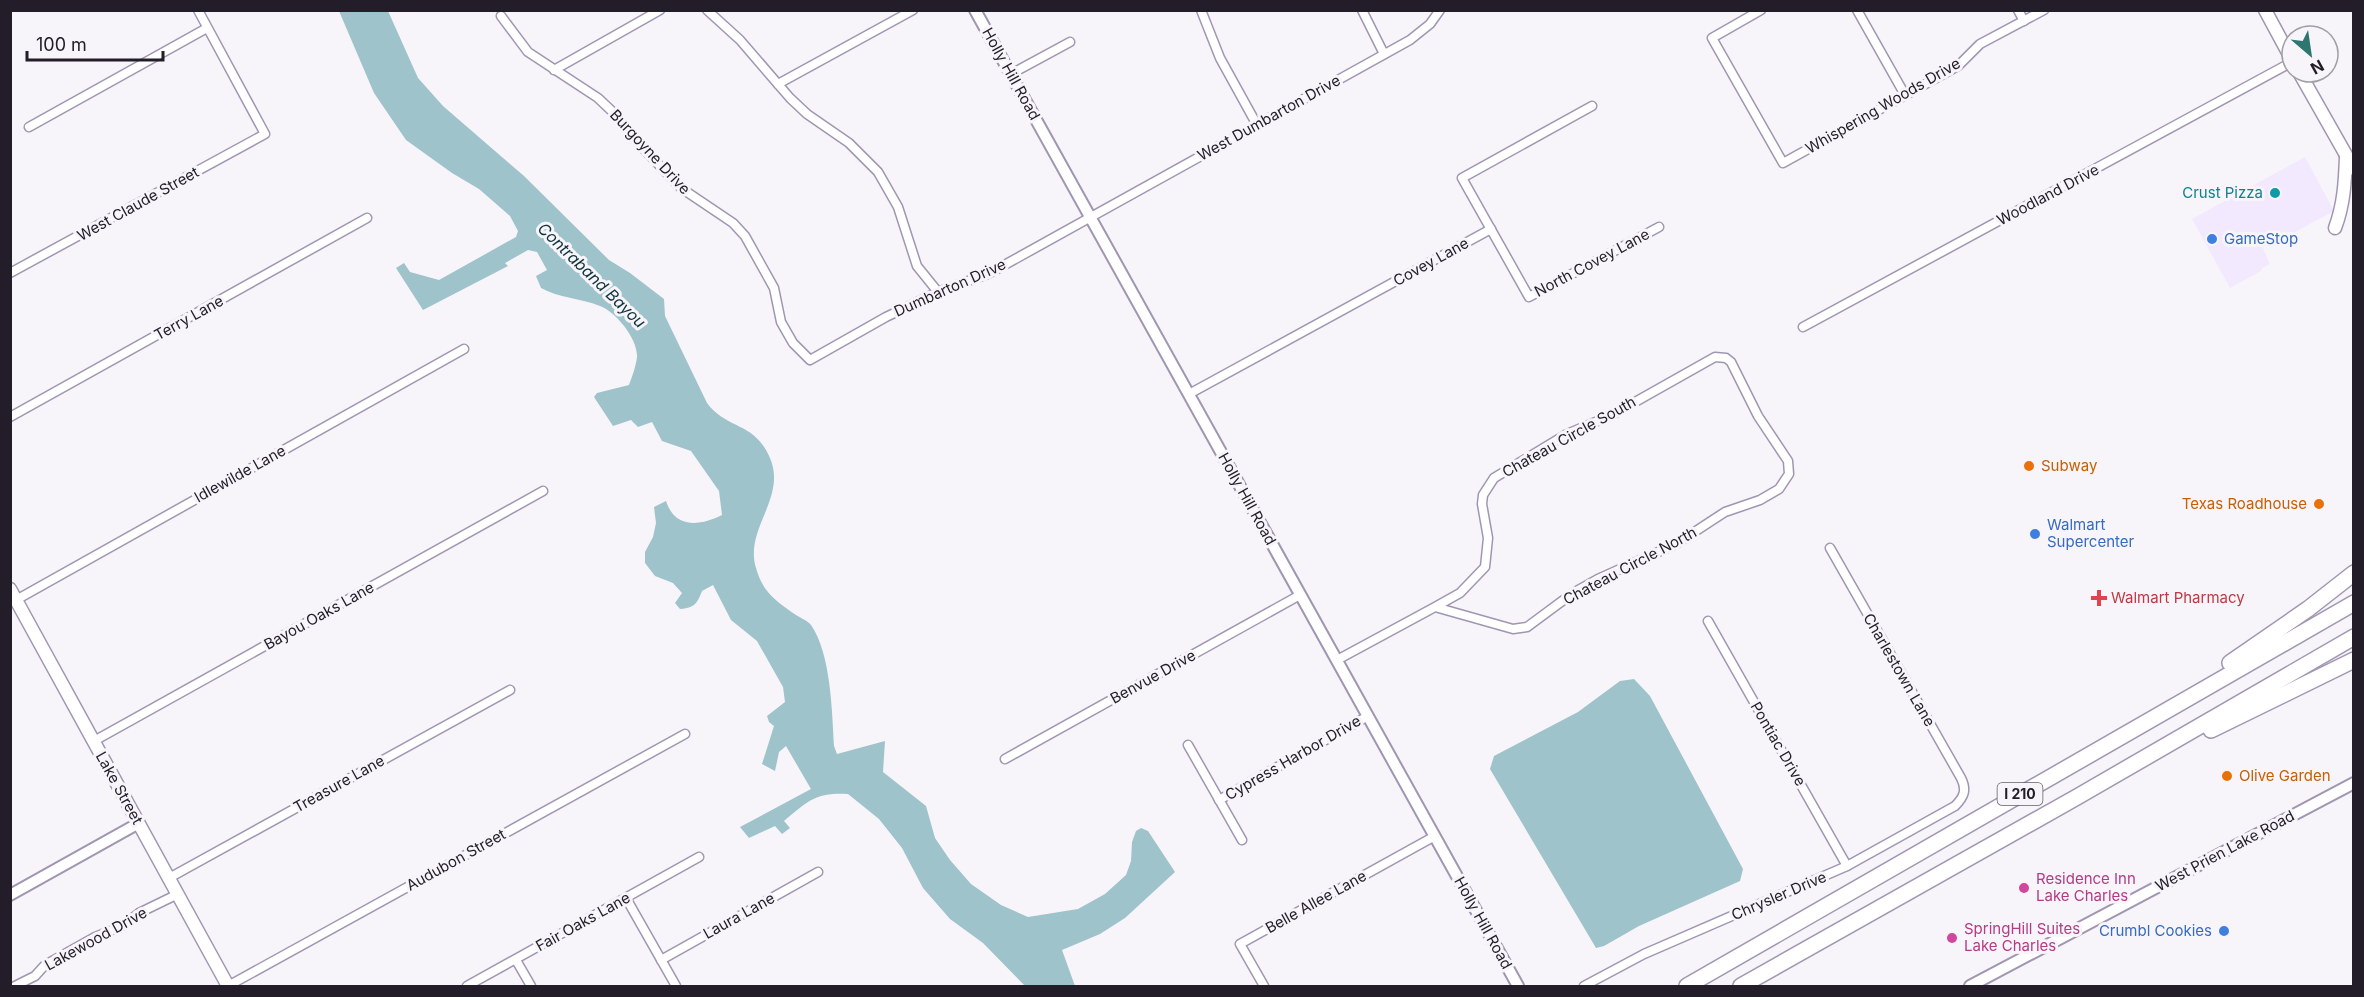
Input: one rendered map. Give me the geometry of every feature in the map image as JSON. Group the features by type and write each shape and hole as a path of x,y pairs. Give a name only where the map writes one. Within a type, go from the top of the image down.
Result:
{"highway":[{"path":"2174,706 2204,679 2267,639 2354,573"},
{"name":"I 210","path":"1687,987 2354,603"},
{"name":"I 210","path":"1741,987 2354,637"},
{"path":"2077,797 2354,660"}],"main road":[{"path":"2265,10 2280,38"},
{"path":"2306,84 2354,169"},
{"path":"2335,228 2345,188 2346,156"},
{"name":"Lake Street","path":"13,594 228,986"}],"street":[{"path":"29,127 207,28 198,10"},
{"path":"554,70 660,10"},
{"path":"707,10 740,40 777,84 807,114 849,143 878,172 898,207 917,266 938,292"},
{"path":"777,84 913,10"},
{"name":"Holly Hill Road","path":"975,10 1518,987"},
{"path":"1201,10 1220,58 1257,125"},
{"path":"1362,10 1384,54"},
{"name":"West Dumbarton Drive","path":"1090,217 1410,40 1430,24 1440,10"},
{"name":"Whispering Woods Drive","path":"1761,10 1712,38 1783,163 1958,66 1980,45 2044,10"},
{"path":"1857,10 1905,95"},
{"path":"2018,10 2024,21"},
{"name":"Burgoyne Drive","path":"501,16 528,52 598,98 681,188 733,223 745,236 774,288 781,322 793,343 810,360"},
{"name":"West Claude Street","path":"10,273 265,134 207,28"},
{"path":"1011,74 1070,42"},
{"name":"Woodland Drive","path":"1803,327 2280,68"},
{"path":"1491,229 1462,178 1592,106"},
{"name":"Dumbarton Drive","path":"810,360 886,317 938,292 990,273 1090,217"},
{"name":"Terry Lane","path":"10,417 367,218"},
{"name":"North Covey Lane","path":"1491,229 1529,297 1659,227"},
{"name":"Covey Lane","path":"1189,394 1491,229"},
{"name":"Idlewilde Lane","path":"13,594 464,349"},
{"name":"Chateau Circle South","path":"1435,607 1448,601 1470,585 1485,567 1489,548 1482,514 1483,495 1494,478 1504,471 1574,431 1612,415 1715,357 1726,358 1731,362 1758,416"},
{"name":"Chateau Circle North","path":"1435,607 1513,629 1527,627 1573,592 1676,544 1725,512 1760,500 1779,489 1789,474 1788,461 1758,416"},
{"name":"Bayou Oaks Lane","path":"94,741 543,491"},
{"name":"Charlestown Lane","path":"1830,548 1961,778 1964,792"},
{"name":"Benvue Drive","path":"1005,759 1300,595"},
{"path":"1336,660 1435,607"},
{"name":"Pontiac Drive","path":"1708,621 1847,866"},
{"name":"Treasure Lane","path":"169,878 510,690"},
{"name":"Cypress Harbor Drive","path":"1219,800 1368,716"},
{"name":"Audubon Street","path":"228,986 685,734"},
{"path":"1188,745 1242,840"},
{"name":"West Prien Lake Road","path":"1970,987 2354,783"},
{"name":"Chrysler Drive","path":"1584,987 1644,954 1847,866 1955,806 1964,792"},
{"path":"10,895 139,824"},
{"name":"Belle Allee Lane","path":"1264,987 1240,944 1435,836"},
{"name":"Fair Oaks Lane","path":"467,987 699,857"},
{"name":"Laura Lane","path":"661,960 818,873"},
{"name":"Lakewood Drive","path":"15,987 34,976 45,965 178,894"},
{"path":"626,898 676,987"},
{"path":"516,960 531,987"}],"shaded area":[{"path":"2305,157 2334,211 2280,240 2277,235 2261,244 2270,264 2230,288 2192,219"}],"water":[{"name":"Contraband Bayou","path":"339,11 388,11 418,78 443,106 524,176 609,260 664,299 665,316 707,403 715,412 748,431 764,446 774,473 770,500 756,540 754,554 756,568 762,584 771,596 810,624 818,637 827,667 834,746 837,754 885,741 883,772 926,806 935,838 950,860 971,884 1001,905 1028,917 1078,909 1105,894 1126,875 1136,831 1141,828 1148,831 1175,872 1125,918 1100,934 1062,950 1075,986 1025,986 983,943 950,919 923,888 902,848 879,819 848,794 827,795 812,800 784,821 790,828 782,834 775,826 749,838 740,827 811,789 786,746 779,752 775,771 762,764 774,726 769,722 767,716 785,702 783,687 757,641 731,620 713,585 702,591 689,608 680,609 675,603 682,593 673,583 655,576 645,563 645,552 653,537 656,523 654,507 666,501 675,517 689,523 714,519 722,515 719,491 691,451 662,441 652,422 638,427 631,420 613,426 594,397 597,393 629,385 637,357 634,342 625,327 606,309 541,288 536,276 547,270 537,252 528,250 505,263 508,266 423,310 396,268 404,263 410,272 439,280 516,237 518,231 510,216 479,189 406,140 374,93"},
{"path":"1634,679 1650,696 1743,869 1740,881 1639,926 1604,946 1596,948 1490,769 1494,756 1578,712 1620,681"}],"place":[{"name":"Crust Pizza","path":"2275,193"},
{"name":"GameStop","path":"2212,239"},
{"name":"Subway","path":"2029,466"},
{"name":"Texas Roadhouse","path":"2319,504"},
{"name":"Walmart Supercenter","path":"2035,534"},
{"name":"Walmart Pharmacy","path":"2099,598"},
{"name":"Olive Garden","path":"2227,776"},
{"name":"Residence Inn Lake Charles","path":"2024,888"},
{"name":"Crumbl Cookies","path":"2224,931"},
{"name":"SpringHill Suites Lake Charles","path":"1952,938"}]}
